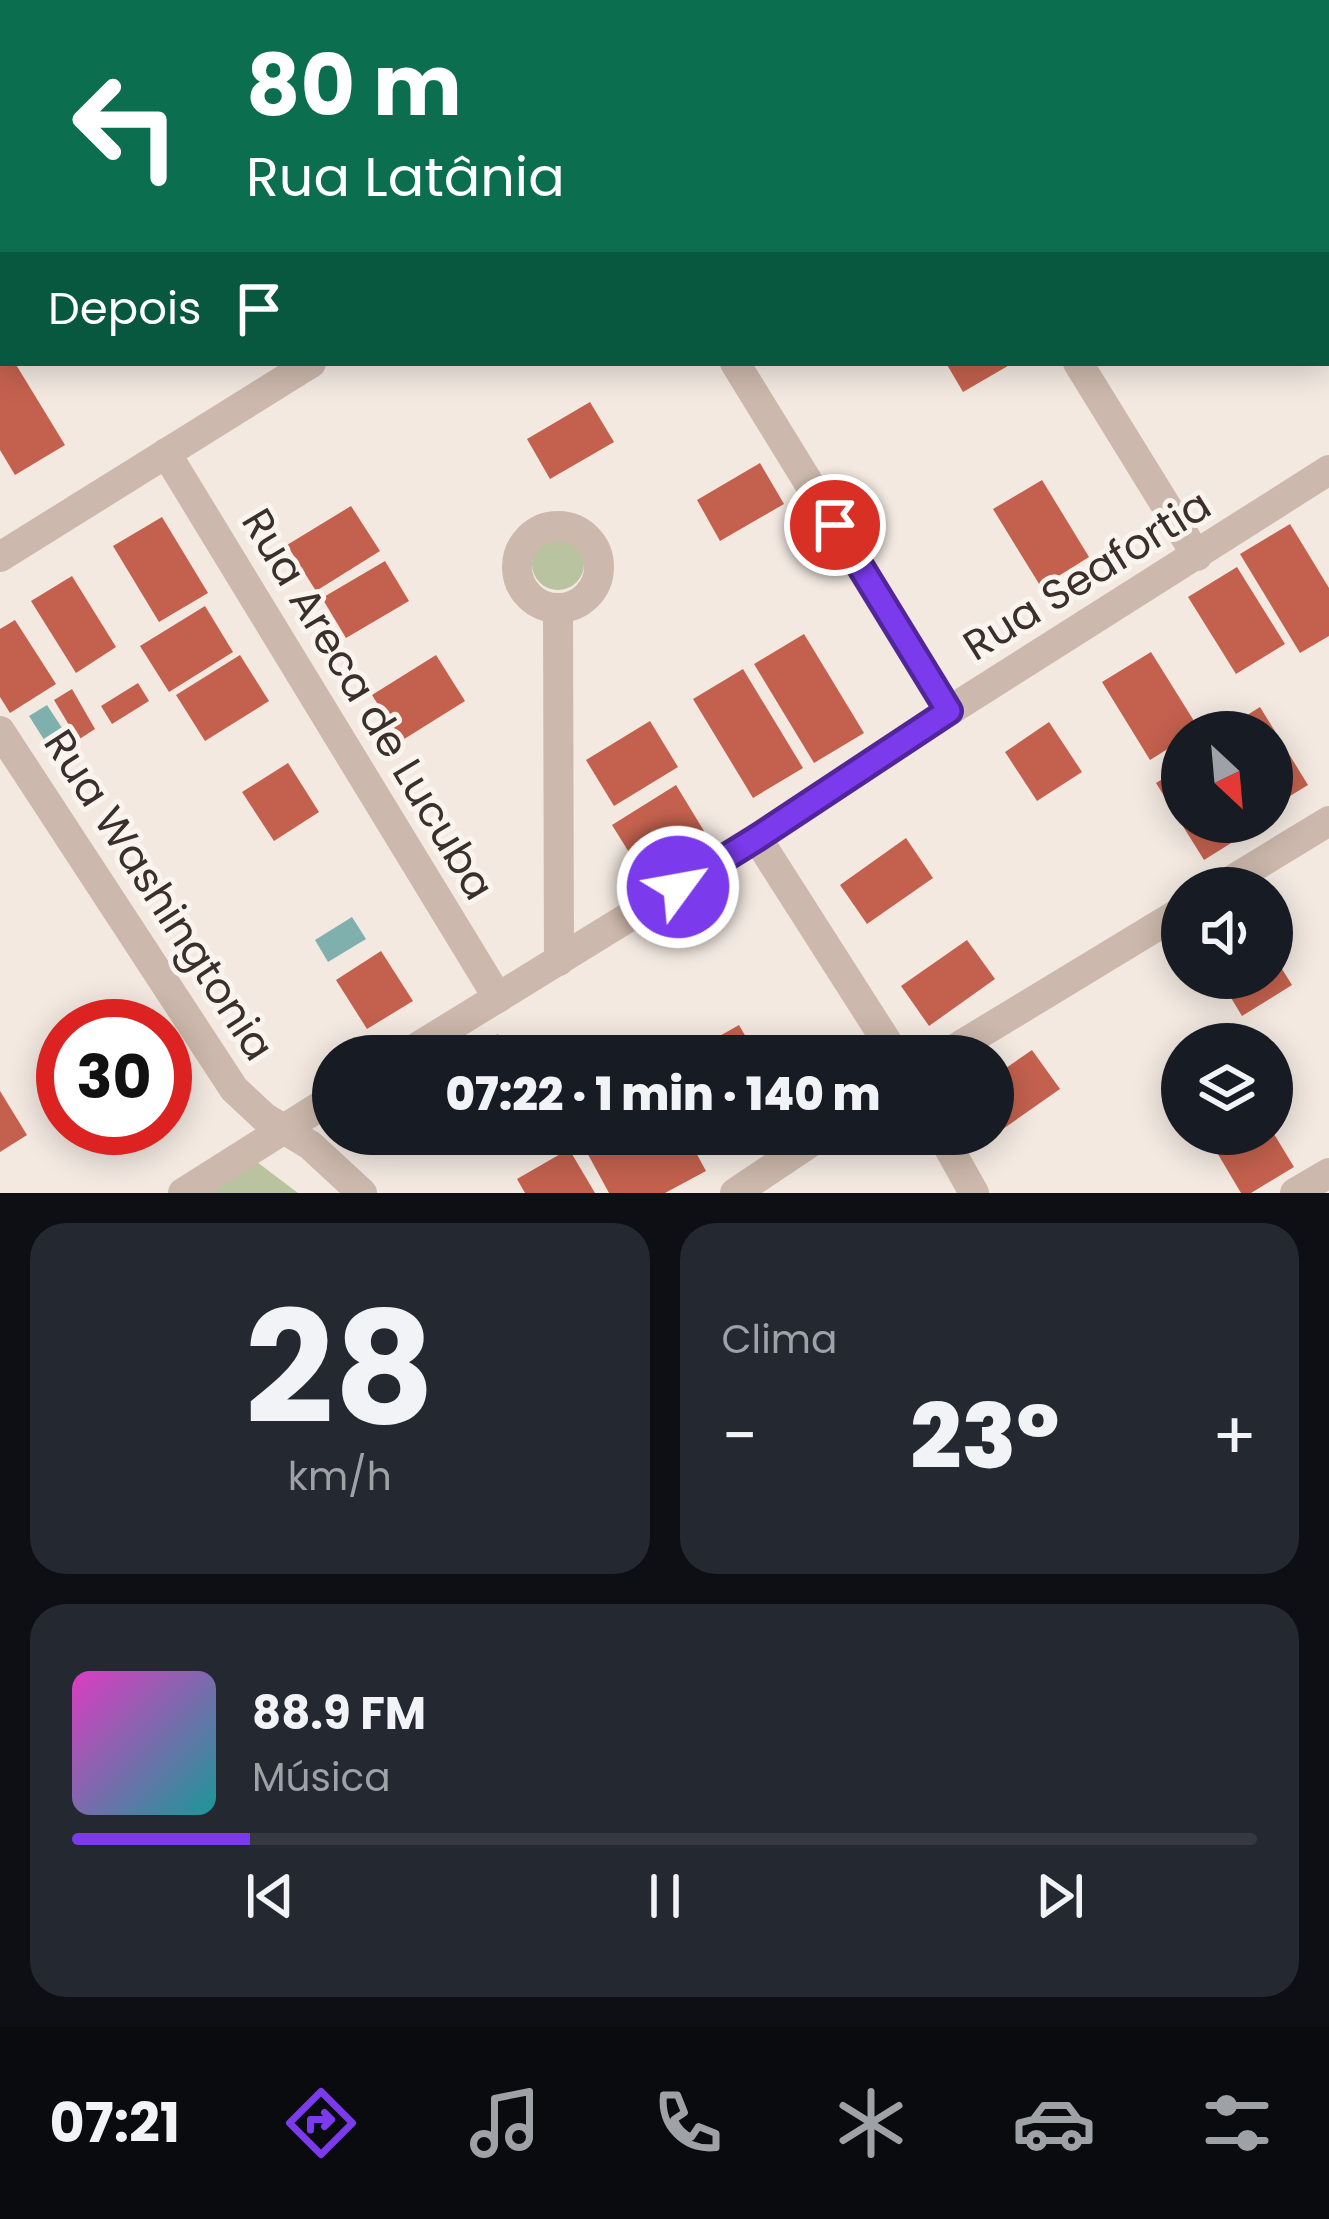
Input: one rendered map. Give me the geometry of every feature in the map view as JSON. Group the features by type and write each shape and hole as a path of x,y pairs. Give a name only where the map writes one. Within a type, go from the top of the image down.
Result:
{"street":[{"path":"0,557 306,366"},
{"path":"736,366 949,711"},
{"path":"1080,366 1197,556"},
{"name":"Rua Areca de Lucuba","path":"166,453 498,998"},
{"name":"Rua Seafortia","path":"437,1035 757,838 1329,470"},
{"path":"559,608 559,961"},
{"name":"Rua Washingtonia","path":"0,730 234,1089 264,1117 310,1145 362,1193"},
{"path":"1253,867 1329,821"},
{"path":"757,838 883,1035"},
{"path":"978,1035 1161,924"},
{"path":"183,1193 312,1111"},
{"path":"735,1193 792,1155"},
{"path":"953,1155 974,1193"},
{"path":"1295,1193 1329,1173"}],"green space":[{"path":"558,538 577,545 584,564 577,583 558,590 539,583 532,564 539,545"},
{"path":"253,1159 298,1193 200,1193"}],"water":[{"path":"47,705 66,734 48,746 29,716"},
{"path":"352,917 366,939 328,962 315,940"}],"building":[{"path":"0,366 17,366 65,445 15,475 0,450"},
{"path":"948,366 1008,366 963,392"},
{"path":"590,402 614,442 550,479 527,439"},
{"path":"760,463 784,504 720,541 697,500"},
{"path":"1042,480 1089,557 1041,587 993,509"},
{"path":"351,506 380,551 316,591 287,545"},
{"path":"162,517 208,593 159,622 113,546"},
{"path":"1290,524 1329,588 1329,636 1300,653 1240,554"},
{"path":"385,561 409,601 346,638 322,598"},
{"path":"1237,567 1285,644 1236,674 1188,597"},
{"path":"72,576 116,647 76,673 31,601"},
{"path":"205,606 233,652 169,692 140,646"},
{"path":"15,620 56,684 10,713 0,697 0,629"},
{"path":"804,634 864,733 814,763 754,664"},
{"path":"1151,652 1188,711 1161,711 1161,753 1150,760 1102,682"},
{"path":"240,655 269,701 205,741 176,695"},
{"path":"436,655 465,701 401,741 372,695"},
{"path":"743,669 803,768 753,798 693,699"},
{"path":"138,683 149,701 112,724 101,706"},
{"path":"72,689 95,729 78,740 54,700"},
{"path":"650,721 678,767 614,806 586,760"},
{"path":"1049,722 1082,772 1037,801 1005,752"},
{"path":"1293,761 1308,785 1293,794"},
{"path":"288,763 319,812 274,841 242,792"},
{"path":"676,785 704,831 640,870 612,825"},
{"path":"906,838 933,878 867,924 840,885"},
{"path":"1193,843 1231,843 1204,860"},
{"path":"967,940 995,979 929,1026 901,986"},
{"path":"381,951 413,1001 367,1029 336,980"},
{"path":"1232,999 1269,999 1242,1016"},
{"path":"739,1025 745,1035 721,1035"},
{"path":"1032,1050 1060,1089 1014,1121 1014,1062"},
{"path":"0,1091 27,1135 0,1152"},
{"path":"559,1155 573,1155 595,1193 525,1193 517,1179"},
{"path":"588,1155 697,1155 706,1171 665,1193 609,1193"},
{"path":"1218,1155 1287,1155 1294,1167 1251,1193 1241,1193"}],"route":[{"path":"678,887 949,711 835,525"}]}
